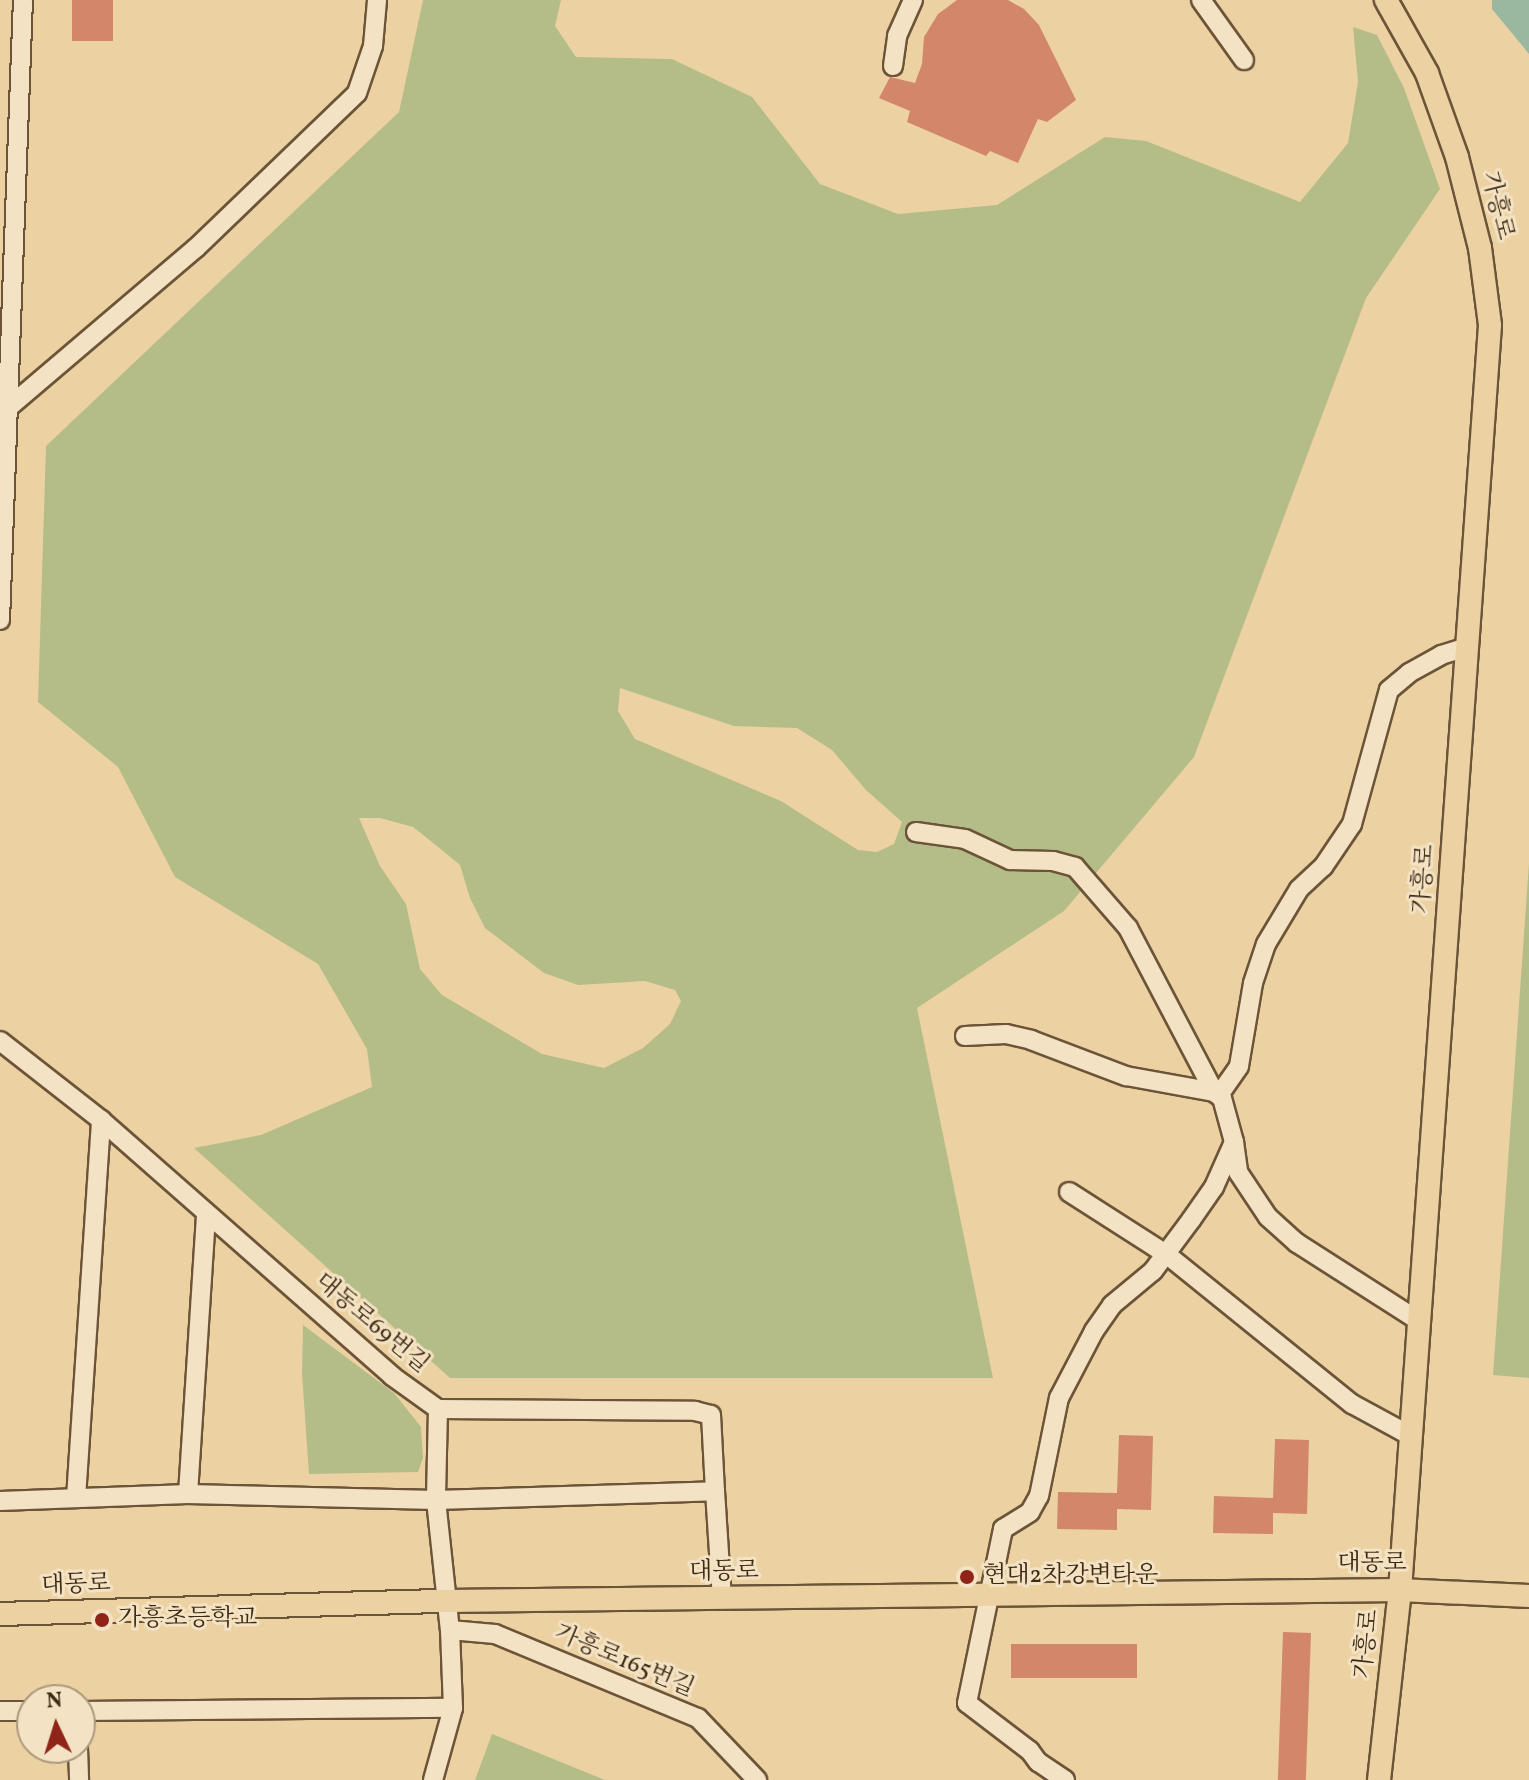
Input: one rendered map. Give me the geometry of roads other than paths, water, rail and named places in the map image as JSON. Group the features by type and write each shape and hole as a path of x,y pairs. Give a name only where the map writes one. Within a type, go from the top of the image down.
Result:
{"main road":[{"name":"가흥로","path":"1379,1780 1400,1590 1490,325 1480,248 1457,157 1427,73 1386,0"},
{"name":"대동로","path":"0,1614 446,1601 1400,1590 1529,1596"}],"street":[{"path":"0,620 23,0"},
{"path":"9,407 196,248 357,93 373,46 377,0"},
{"path":"893,66 897,36 913,0"},
{"path":"1201,0 1244,60"},
{"path":"1217,1094 1239,1066 1253,983 1266,944 1299,889 1323,867 1352,824 1389,690 1409,673 1441,655 1467,647"},
{"path":"916,832 965,839 1010,860 1053,861 1075,867 1128,928 1217,1094 1234,1142 1238,1172 1268,1217 1297,1243 1419,1321"},
{"path":"965,1036 1018,1037 1126,1076 1217,1094"},
{"name":"대동로69번길","path":"0,1041 101,1120 392,1376 438,1409"},
{"path":"76,1498 101,1120"},
{"path":"1065,1780 1038,1762 1030,1751 967,1703 1003,1529 1030,1512 1039,1496 1059,1398 1067,1376 1112,1305 1153,1271 1214,1187 1234,1142"},
{"path":"1069,1192 1166,1254 1352,1404 1411,1436"},
{"path":"188,1494 206,1215"},
{"path":"433,1780 453,1708 450,1630 436,1500 438,1409 695,1411 711,1415 722,1599"},
{"path":"0,1501 188,1494 436,1500 715,1491"},
{"name":"가흥로165번길","path":"450,1630 495,1634 698,1718 757,1780"},
{"path":"96,1711 453,1708"}],"place":[{"name":"현대2차강변타운","path":"967,1577"},
{"name":"가흥초등학교","path":"102,1620"}]}
